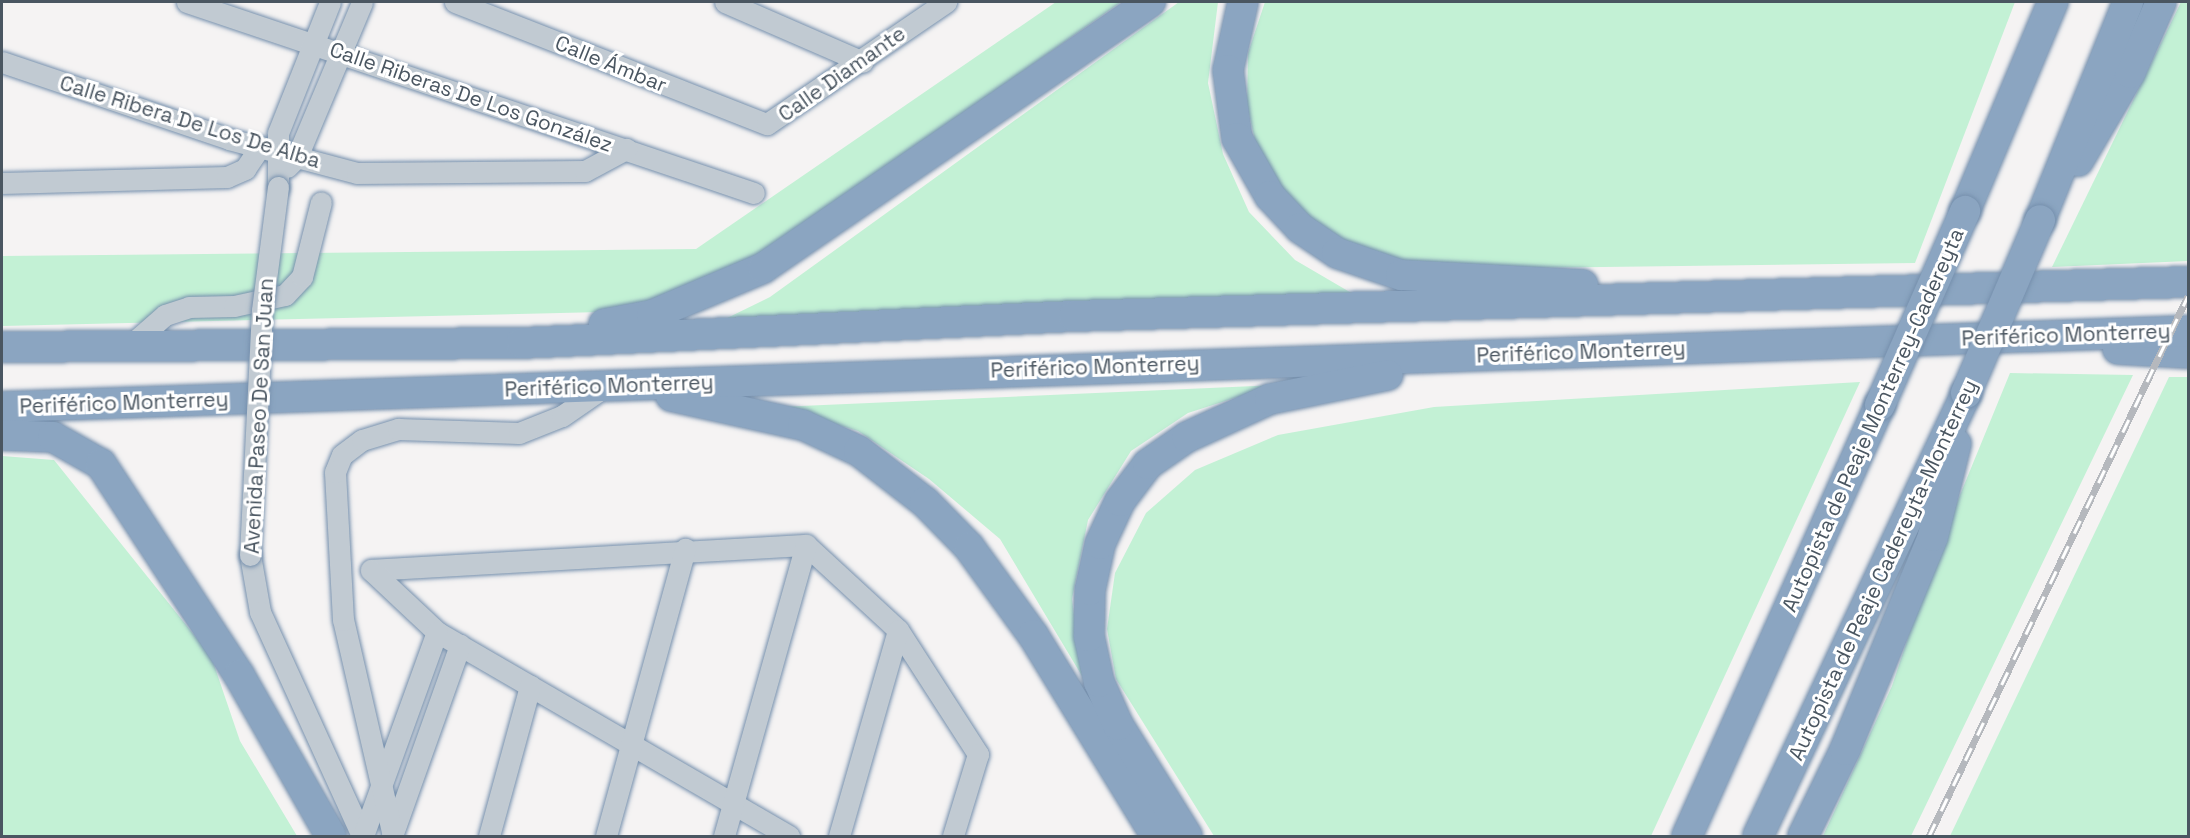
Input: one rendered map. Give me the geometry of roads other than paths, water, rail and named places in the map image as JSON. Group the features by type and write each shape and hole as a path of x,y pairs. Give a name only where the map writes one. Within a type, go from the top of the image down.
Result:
{"highway":[{"path":"522,343 652,315 763,268 1150,2"},
{"path":"1243,2 1228,70 1237,138 1269,196 1318,242 1357,263 1401,275 1538,280 1651,298"},
{"name":"Autopista de Peaje Cadereyta-Monterrey","path":"1758,837 1963,402 2044,211 2128,2"},
{"path":"2044,211 2112,107 2161,2"},
{"name":"Autopista de Peaje Monterrey-Cadereyta","path":"1687,837 1880,405 2052,4"},
{"path":"2,347 132,344 522,343 1074,316 2188,282"},
{"name":"Periférico Monterrey","path":"2,407 2188,331"},
{"path":"2044,336 2132,351 2188,353"},
{"path":"1187,837 1118,725 1099,682 1089,636 1090,590 1100,544 1120,501 1148,464 1250,406 1317,386 1506,355"},
{"path":"609,387 803,425 859,451 904,483 988,571 1156,837"},
{"path":"1803,837 1845,750 1933,536 1950,479 1963,402"},
{"path":"2,435 53,437 101,464 239,675 331,837"},
{"path":"1665,837 1722,763"}],"street":[{"name":"Calle Riberas De Los González","path":"187,2 754,193"},
{"path":"2,183 227,177 246,169 267,149 330,2"},
{"path":"279,180 297,157 338,53 362,2"},
{"name":"Calle Ámbar","path":"455,2 767,124"},
{"path":"725,2 863,62"},
{"name":"Calle Diamante","path":"767,124 863,62 946,2"},
{"name":"Calle Ribera De Los De Alba","path":"2,62 267,149 397,176 585,171 598,169 626,149"},
{"name":"Avenida Paseo De San Juan","path":"267,149 279,180 262,310 250,555 260,612 359,832"},
{"path":"132,344 165,315 189,307 234,306 285,295 302,277 321,202"},
{"path":"392,836 379,792 343,620 335,472 342,455 362,440 398,429 519,433 562,416 609,387"},
{"path":"724,837 806,544"},
{"path":"789,837 437,632 371,570 686,549 806,544 898,630 978,754 953,837"},
{"path":"606,837 686,549"},
{"path":"839,837 898,630"},
{"path":"359,832 379,792 437,632"},
{"path":"392,836 460,645"},
{"path":"489,837 530,686"}],"railway":[{"path":"1929,836 2188,296"}]}
